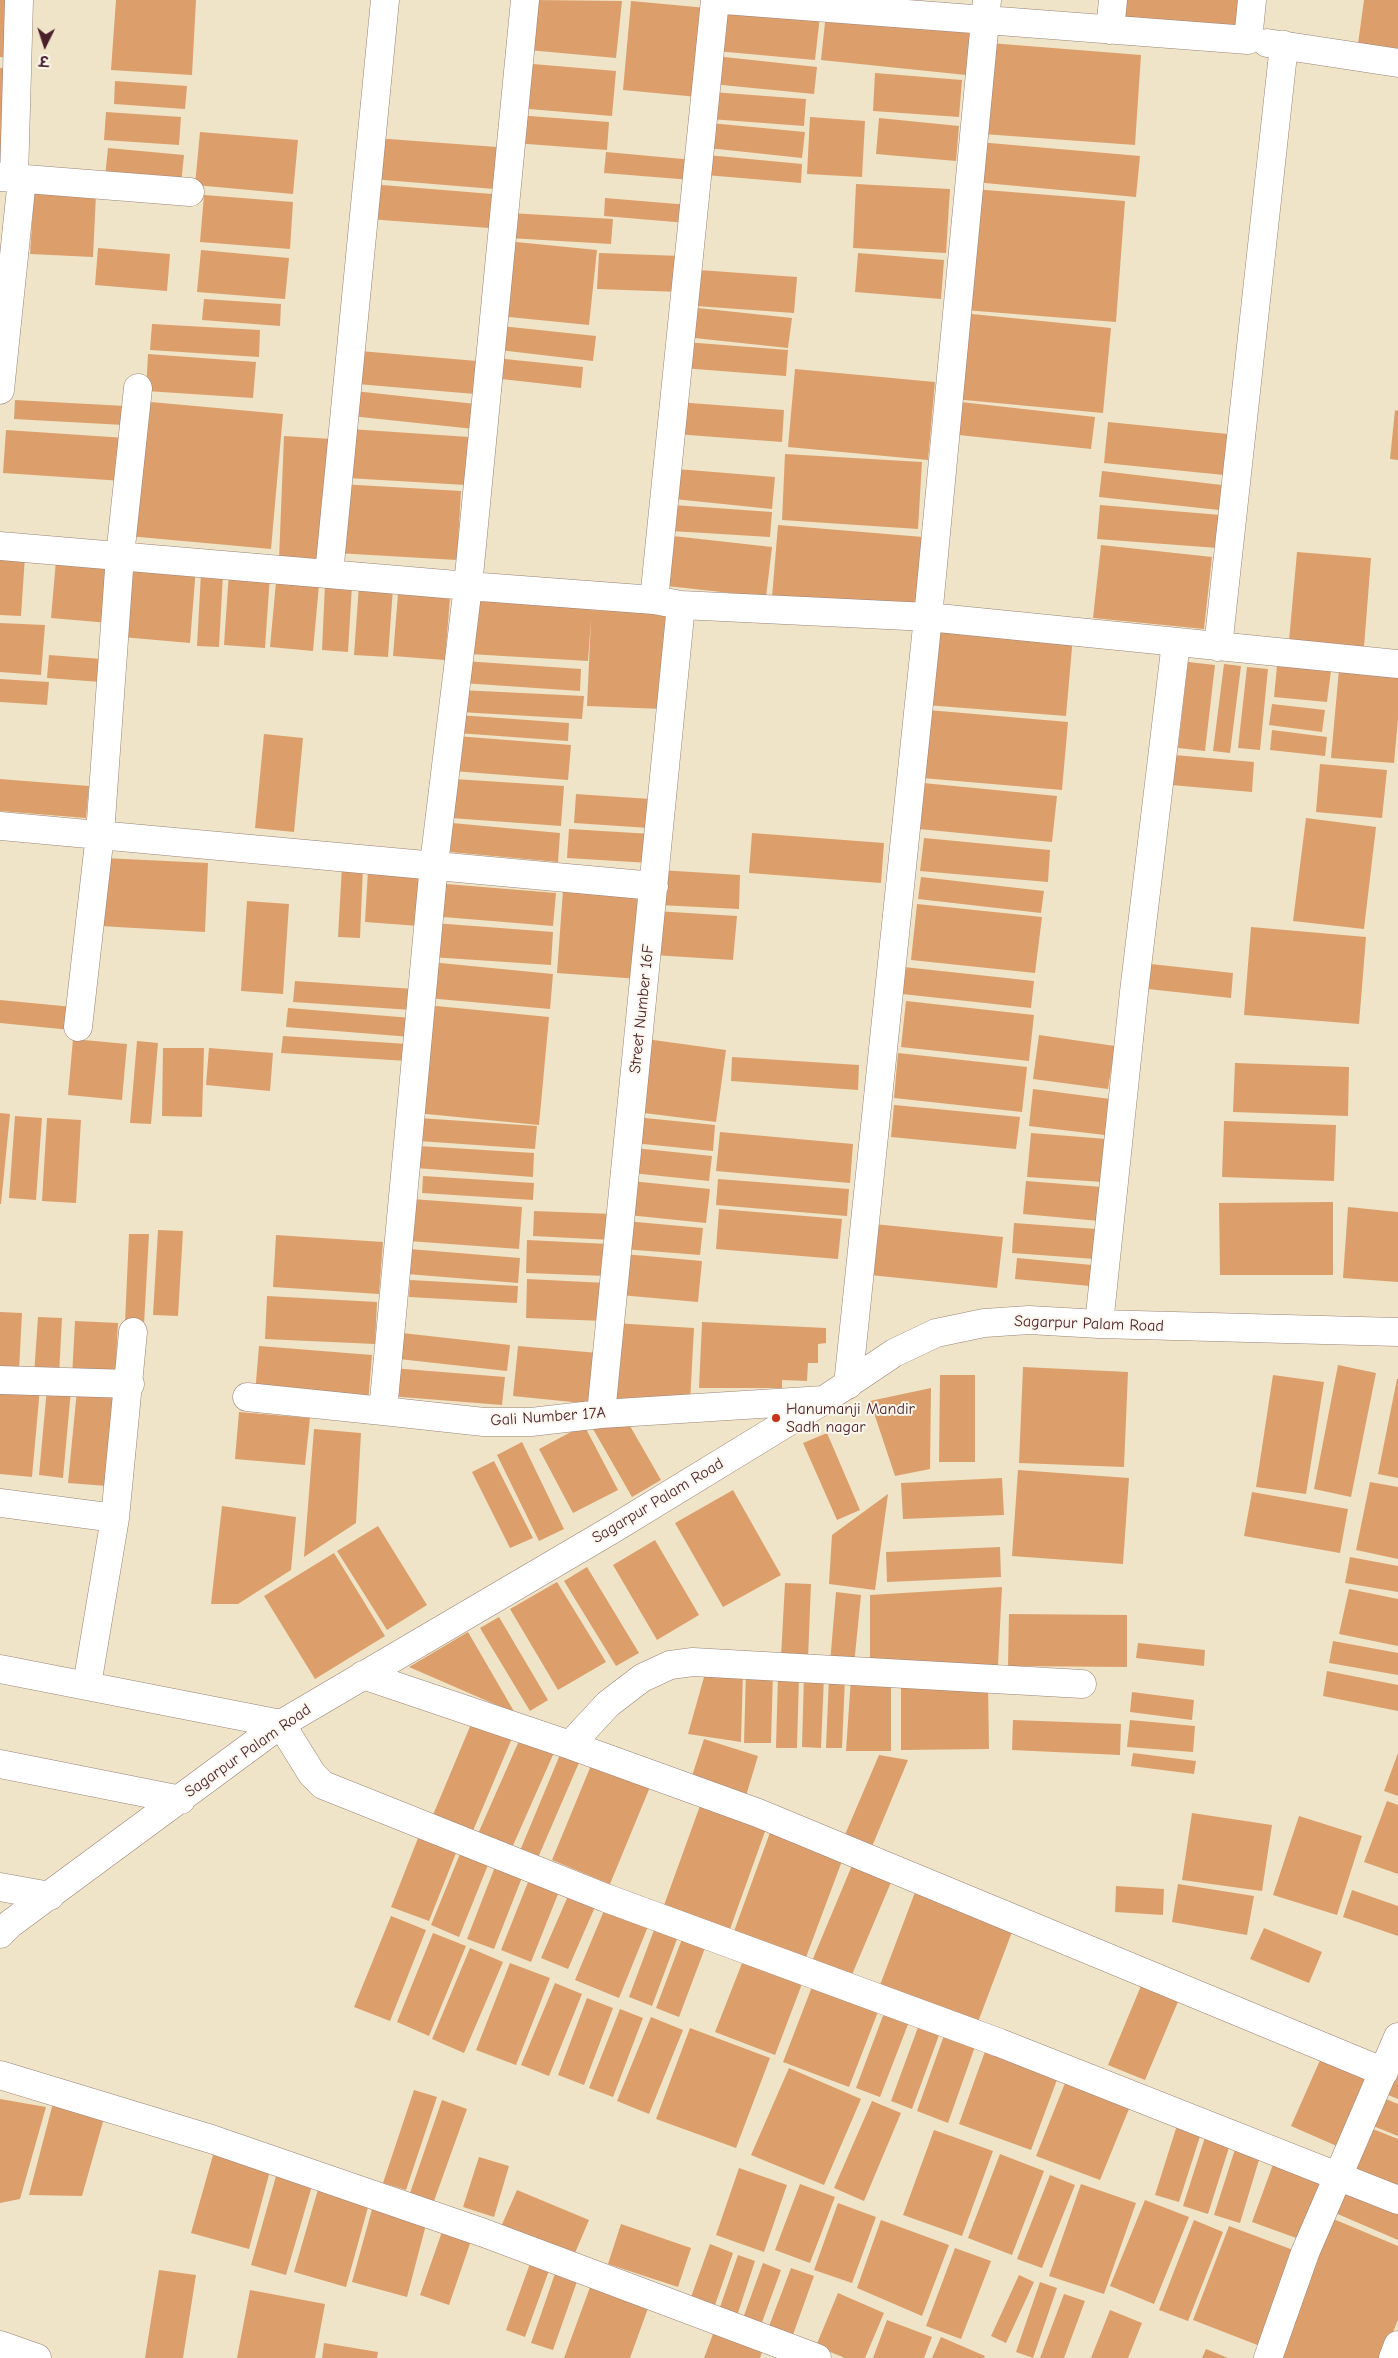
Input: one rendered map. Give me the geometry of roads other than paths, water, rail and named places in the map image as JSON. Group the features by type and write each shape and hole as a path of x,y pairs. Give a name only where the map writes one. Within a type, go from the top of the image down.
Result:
{"street":[{"path":"0,390 12,178 19,0"},
{"path":"329,574 385,0"},
{"path":"383,1411 434,864 468,586 526,0"},
{"path":"654,600 715,0"},
{"path":"724,0 985,10 1110,30 1248,40 1398,63"},
{"path":"1110,30 1113,0"},
{"path":"1248,40 1252,0"},
{"path":"848,1385 928,617 985,10"},
{"path":"1218,647 1284,45"},
{"path":"12,178 190,192"},
{"path":"78,1027 100,834 120,556 138,388"},
{"path":"0,546 654,600 681,605 928,617 1398,664"},
{"name":"Street Number 16F","path":"602,1414 681,605"},
{"path":"1099,1324 1134,992 1176,642"},
{"path":"0,826 434,864 654,886"},
{"name":"Sagarpur Palam Road","path":"0,1934 10,1924 281,1724 604,1534 824,1400 894,1353 936,1333 984,1323 1029,1320 1099,1324 1398,1332"},
{"path":"87,1685 115,1518 130,1384 133,1332"},
{"path":"0,1380 130,1384"},
{"name":"Gali Number 17A","path":"248,1398 484,1422 531,1422 602,1414 824,1400"},
{"path":"0,1503 115,1518"},
{"path":"570,1745 608,1704 642,1678 670,1665 693,1662 1082,1684"},
{"path":"0,1669 281,1724 312,1774 323,1785 606,1898 1000,2043 1398,2200"},
{"path":"363,1675 570,1745 758,1813 1384,2072"},
{"path":"0,1764 180,1800"},
{"path":"0,1887 50,1896"},
{"path":"1268,2358 1305,2253 1398,2037"},
{"path":"0,2075 211,2139 484,2232 817,2358"},
{"path":"0,2345 37,2358"},
{"path":"1393,2358 1398,2345"}],"place":[{"name":"Hanumanji Mandir Sadh nagar","path":"776,1418"}]}
